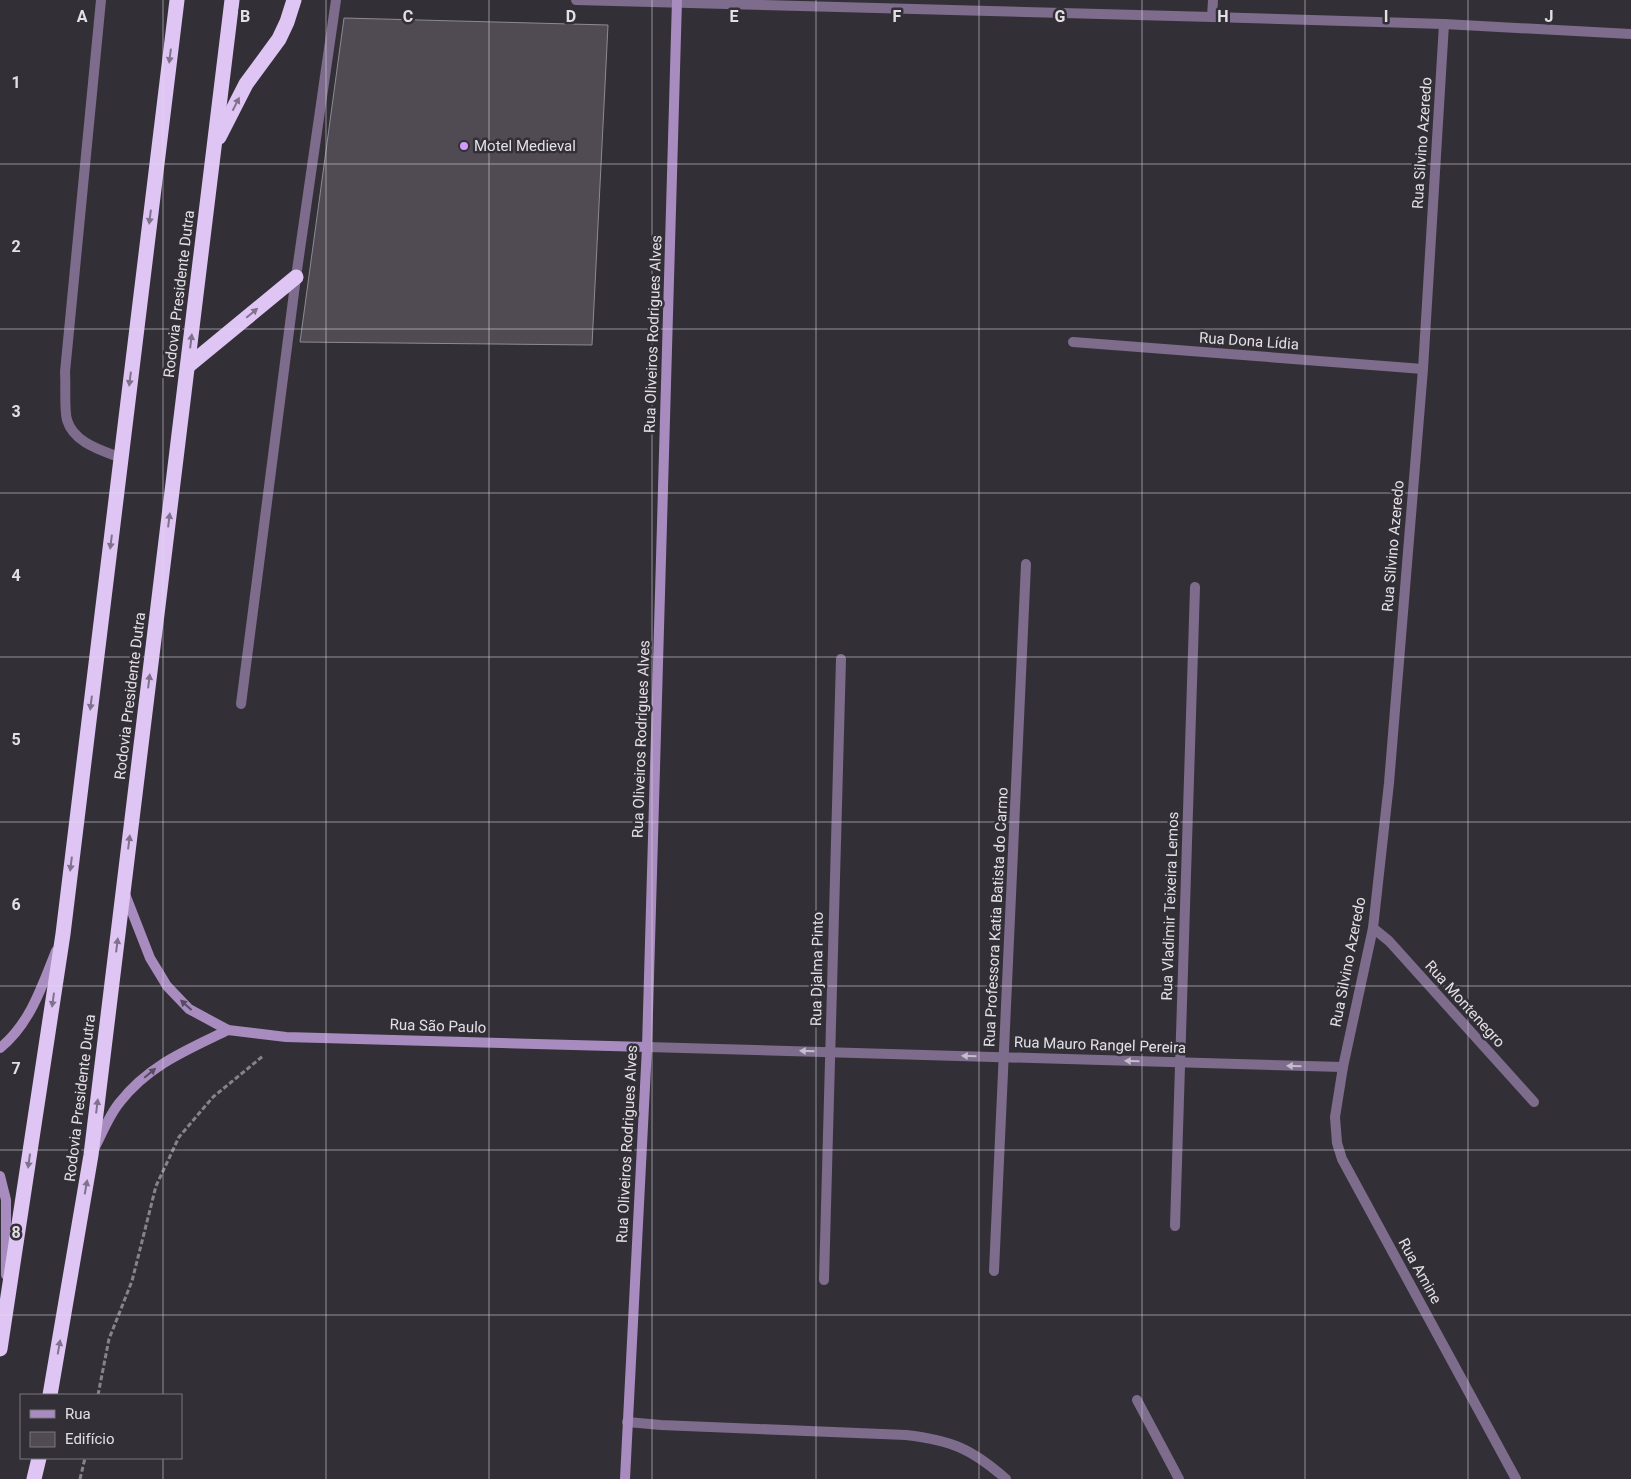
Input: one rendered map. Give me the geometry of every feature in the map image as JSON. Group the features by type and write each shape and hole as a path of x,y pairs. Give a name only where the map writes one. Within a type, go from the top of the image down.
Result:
{"highway":[{"path":"0,1349 63,934 177,0"},
{"name":"Rodovia Presidente Dutra","path":"50,1394 91,1155 232,0"},
{"path":"214,147 246,84 279,39 294,0"},
{"path":"188,366 296,277"},
{"path":"34,1479 39,1459"}],"main road":[{"name":"Rua Oliveiros Rodrigues Alves","path":"624,1479 647,1047 677,1"},
{"name":"Rua São Paulo","path":"123,891 150,958 167,986 190,1009 228,1030 286,1037 647,1047"},
{"path":"0,1048 17,1031 36,1002 63,934"},
{"path":"91,1155 119,1103 136,1085 170,1058 228,1030"},
{"path":"0,1176 6,1200 6,1316"}],"street":[{"path":"100,0 65,372 67,420 74,432 87,443 121,458"},
{"path":"241,704 296,277 336,0"},
{"path":"576,0 677,1 1444,24 1631,34"},
{"path":"1212,17 1214,0"},
{"name":"Rua Silvino Azeredo","path":"1343,1067 1373,928 1389,783 1423,369 1444,24"},
{"name":"Rua Dona Lídia","path":"1073,342 1423,369"},
{"name":"Rua Professora Katia Batista do Carmo","path":"994,1271 1026,564"},
{"name":"Rua Vladimir Teixeira Lemos","path":"1175,1226 1195,587"},
{"name":"Rua Djalma Pinto","path":"824,1280 840,659"},
{"name":"Rua Montenegro","path":"1373,928 1389,941 1534,1102"},
{"name":"Rua Mauro Rangel Pereira","path":"647,1047 1343,1067"},
{"name":"Rua Amine","path":"1343,1067 1335,1117 1337,1143 1342,1159 1516,1479"},
{"path":"1137,1400 1178,1479"},
{"path":"627,1422 928,1437 950,1442 971,1451 1006,1479"}],"path":[{"path":"98,1394 109,1339 132,1281 156,1186 179,1137 213,1097 286,1037"},
{"path":"80,1479 84,1459"}],"building":[{"name":"Motel Medieval","path":"344,18 608,25 592,345 300,342"}],"place":[{"name":"Motel Medieval","path":"464,146"}]}
